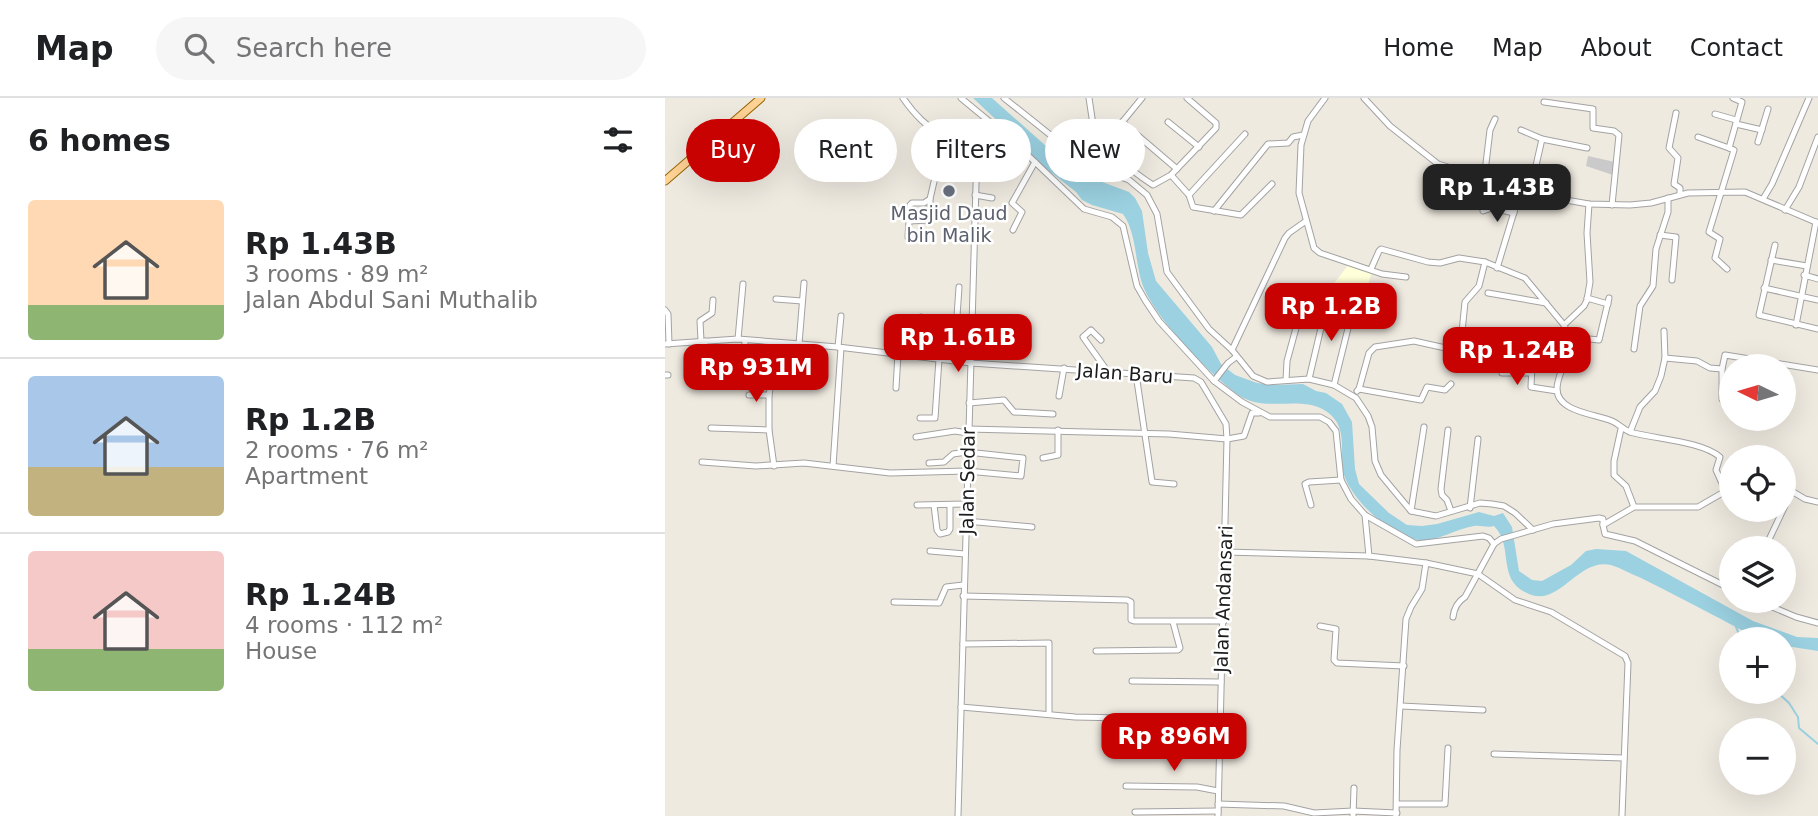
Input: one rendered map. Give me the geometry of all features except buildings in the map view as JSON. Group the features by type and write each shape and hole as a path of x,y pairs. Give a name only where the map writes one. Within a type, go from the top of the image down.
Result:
{"main road":[{"path":"665,181 761,98"}],"street":[{"path":"902,98 921,119"},
{"path":"961,98 986,119"},
{"path":"1005,98 1088,165 1129,180 1141,188 1157,214 1167,272 1209,329 1232,350 1253,376 1275,382 1309,379 1334,385 1351,394 1368,416 1375,461 1381,475 1411,511 1428,516 1470,508 1480,503 1504,506 1533,530"},
{"path":"1089,98 1092,119"},
{"path":"1124,119 1142,98"},
{"path":"1145,178 1153,184 1171,176 1216,128 1216,123 1187,98"},
{"path":"1325,98 1308,121 1303,135 1299,193 1317,251 1397,277 1406,277"},
{"path":"1364,98 1390,126 1438,164 1556,200 1612,205 1651,203 1681,194 1745,192 1817,223 1804,275 1796,325"},
{"path":"1729,148 1742,102 1733,98"},
{"path":"1763,199 1809,98"},
{"path":"1544,102 1592,108 1593,128 1614,131 1619,135 1612,205"},
{"path":"1758,142 1767,109"},
{"path":"1676,113 1669,148 1678,159 1674,184 1680,188 1681,194"},
{"path":"1714,114 1762,130"},
{"path":"1484,180 1490,130 1495,119"},
{"path":"1168,122 1199,147"},
{"path":"1521,130 1542,139 1587,148"},
{"path":"1189,195 1245,134"},
{"path":"1214,211 1268,144 1288,143 1293,137 1303,135"},
{"path":"1698,137 1734,150 1709,232 1720,239 1715,258 1727,269"},
{"path":"1785,210 1799,187 1818,137"},
{"path":"1529,192 1542,139"},
{"path":"1145,142 1177,169"},
{"path":"1031,158 1084,209 1112,217 1123,226 1137,286 1159,321 1242,402 1266,415"},
{"path":"1013,230 1022,212 1012,203 1035,162"},
{"path":"1171,176 1189,195 1193,207 1243,215 1272,184"},
{"path":"909,221 930,220 930,199 934,182"},
{"name":"Jalan Sedar","path":"958,816 975,182"},
{"path":"1497,268 1521,189"},
{"path":"975,195 992,198"},
{"path":"1634,349 1640,306 1653,286 1656,248 1668,212 1668,198"},
{"path":"908,237 911,203 924,203 930,199"},
{"path":"1564,325 1584,306 1587,298 1590,282 1587,233 1589,204"},
{"path":"1483,211 1492,208 1514,213"},
{"path":"1232,350 1285,238 1306,221"},
{"path":"1660,235 1676,237 1672,280"},
{"path":"1775,245 1759,315 1818,329"},
{"path":"1371,269 1381,249 1428,262 1459,258 1485,262 1525,278 1564,325 1569,337 1568,357 1557,391 1559,399 1565,404 1612,421 1621,429 1700,448 1719,456"},
{"path":"1772,260 1807,266"},
{"path":"1460,352 1465,302 1479,286 1485,262"},
{"path":"1804,275 1818,279"},
{"path":"799,344 804,283"},
{"path":"743,284 741,339 744,381"},
{"path":"954,360 959,287"},
{"path":"1764,288 1818,300"},
{"path":"1488,293 1546,303"},
{"path":"1309,379 1328,298"},
{"path":"1569,337 1599,341 1609,301 1587,298"},
{"path":"776,299 802,302"},
{"path":"700,384 703,341 700,321 711,315 713,300"},
{"path":"1286,380 1287,361 1302,306"},
{"path":"1334,385 1353,308"},
{"path":"665,310 668,314 668,344"},
{"path":"834,466 841,316"},
{"path":"914,356 921,317"},
{"path":"973,323 1002,321"},
{"path":"927,357 932,327"},
{"path":"1101,340 1091,330 1083,337 1108,372"},
{"path":"1630,432 1640,407 1655,391 1665,358 1664,331"},
{"path":"1480,334 1567,346"},
{"name":"Jalan Baru","path":"668,344 741,339 839,347 971,363 1194,378 1201,382 1226,424"},
{"path":"1351,394 1359,389 1369,353 1375,347 1414,341 1450,349"},
{"path":"1533,342 1531,387 1557,391"},
{"path":"774,466 769,430 769,395 778,343"},
{"path":"896,388 898,354"},
{"path":"1215,378 1236,357"},
{"path":"1568,357 1586,359"},
{"path":"1665,358 1697,360 1710,368 1719,369"},
{"path":"920,418 935,418 939,359"},
{"path":"1796,366 1818,370"},
{"path":"1059,396 1064,369"},
{"path":"1502,373 1531,373"},
{"path":"1136,374 1152,481 1174,484"},
{"path":"1359,389 1417,401 1423,399 1427,387 1445,390 1451,384"},
{"path":"749,396 769,395"},
{"path":"969,403 1004,400 1014,412 1053,414"},
{"path":"916,437 955,431 1058,430 1227,439 1246,434 1254,412 1320,417 1329,422 1336,431 1341,480 1351,499 1365,515 1416,544 1483,536 1494,544"},
{"name":"Jalan Andansari","path":"1218,810 1226,424"},
{"path":"1411,511 1424,427"},
{"path":"711,428 769,430"},
{"path":"1621,429 1614,461 1614,475 1625,485 1634,508"},
{"path":"1043,457 1058,455 1058,430"},
{"path":"1448,430 1441,489 1451,511"},
{"path":"1470,508 1478,439"},
{"path":"702,463 774,466 804,463 890,473 967,471 1021,476 1023,457 967,453 953,454 944,462 929,463"},
{"path":"1311,505 1305,484 1341,480"},
{"path":"1796,493 1818,502"},
{"path":"1604,525 1634,508 1690,509 1719,494"},
{"path":"917,505 967,504"},
{"path":"934,505 937,530 940,534 950,529 950,505"},
{"path":"1365,515 1369,556"},
{"path":"1453,617 1459,601 1465,597 1494,544 1501,539 1570,521 1603,519 1605,534 1635,541 1719,583"},
{"path":"966,522 1032,527"},
{"path":"930,551 965,554"},
{"path":"1225,552 1369,556 1426,563 1478,574 1515,600 1551,612 1625,656 1627,663 1622,816"},
{"path":"1135,812 1284,806 1314,813 1396,815 1397,750 1406,619 1422,589 1426,563"},
{"path":"894,602 939,603 946,587 963,586"},
{"path":"963,596 1127,600 1131,603 1132,620 1224,621"},
{"path":"1787,613 1818,623"},
{"path":"1096,651 1178,650 1180,648 1173,622"},
{"path":"1320,626 1336,629 1336,663 1404,666"},
{"path":"963,644 1049,643 1049,714"},
{"path":"1132,681 1221,682"},
{"path":"1401,706 1483,710"},
{"path":"961,707 1146,720 1220,720"},
{"path":"1398,804 1445,804 1448,748"},
{"path":"1494,754 1624,758"},
{"path":"1132,755 1220,755"},
{"path":"1126,786 1197,787 1219,791"},
{"path":"1353,814 1355,788"}],"shaded area":[{"path":"1588,156 1615,162 1613,175 1586,166"},
{"path":"1349,264 1372,272 1360,309 1325,295"}],"water":[{"path":"973,98 992,98 1016,119 995,119"},
{"path":"1031,133 1045,145 1045,168 1031,157"},
{"path":"1063,182 1102,182 1129,192 1135,198 1142,211 1148,253 1156,281 1212,347 1221,364 1235,375 1257,383 1303,384 1326,393 1342,404 1352,422 1355,469 1359,484 1389,513 1407,525 1437,524 1479,512 1494,516 1503,513 1512,527 1519,571 1532,580 1542,581 1571,565 1586,551 1626,551 1719,602 1719,613 1738,613 1770,627 1737,627 1611,565 1599,564 1589,568 1550,594 1529,594 1512,580 1504,544 1494,526 1474,526 1425,540 1396,532 1372,514 1353,492 1343,471 1339,427 1331,415 1310,405 1251,401 1228,387 1183,343 1156,310 1141,280 1135,246 1123,214 1092,205 1082,200"},
{"path":"1796,637 1818,638 1818,651 1796,648"}],"waterway":[{"path":"1790,704 1798,717 1799,728 1818,744"}],"place":[{"name":"Masjid Daud bin Malik","path":"949,191"}]}
